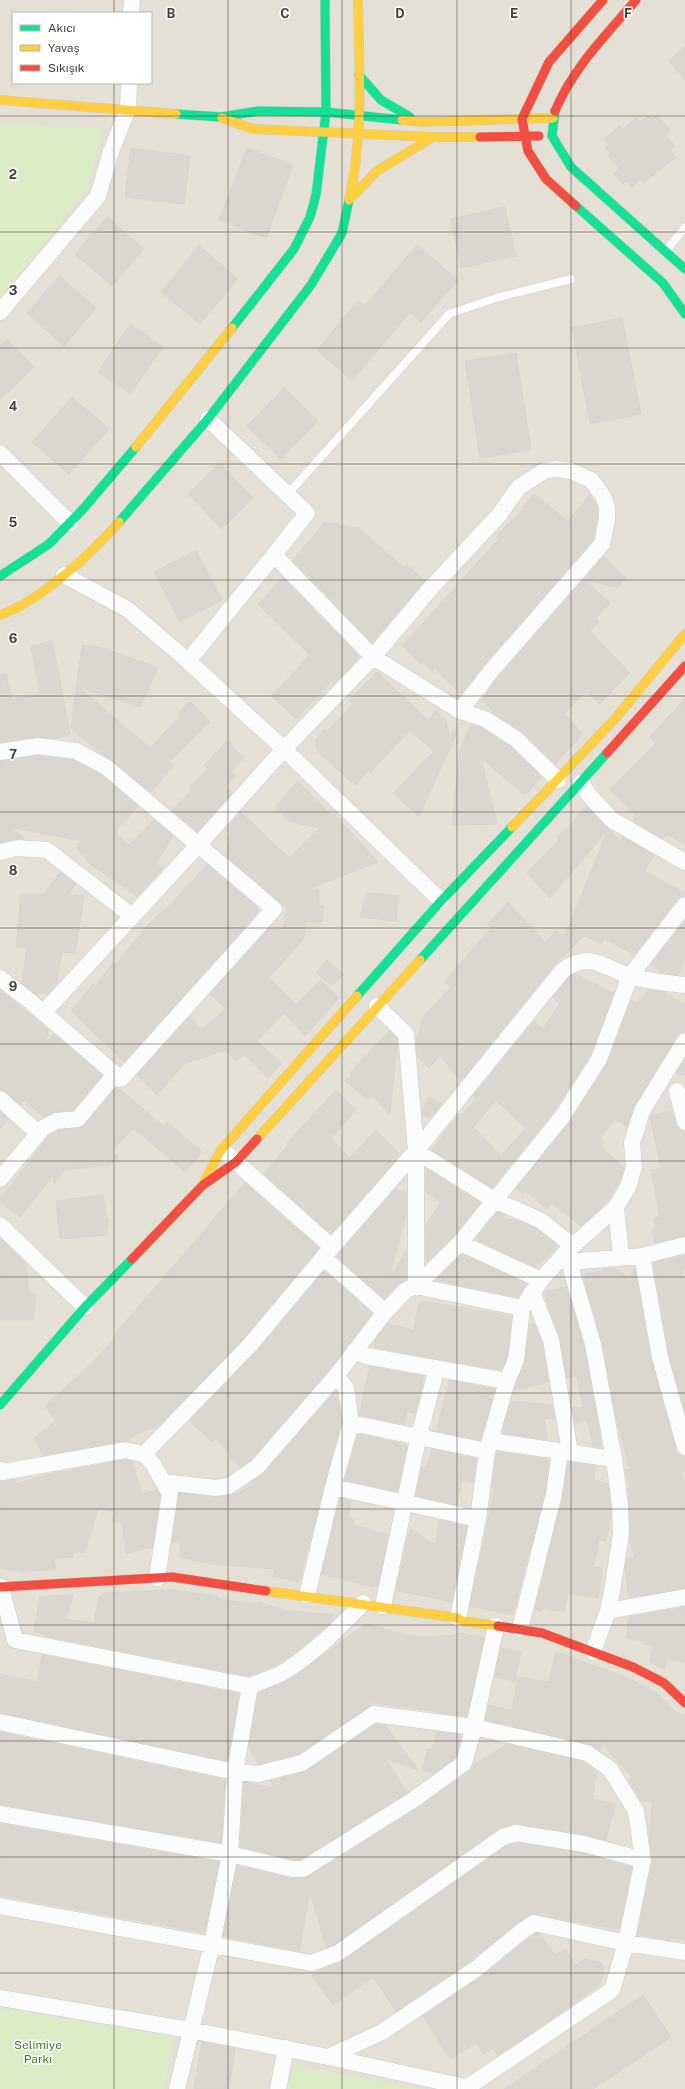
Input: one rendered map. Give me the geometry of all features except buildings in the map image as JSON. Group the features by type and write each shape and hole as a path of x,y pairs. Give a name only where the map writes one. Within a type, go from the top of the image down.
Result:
{"street":[{"path":"131,12 132,0"},
{"path":"0,576 49,544 70,523 159,421 294,249 310,217 316,195 324,132 326,112 325,0"},
{"path":"0,615 15,610 64,575 103,540 208,419 311,285 342,233 356,176 359,134 358,0"},
{"path":"603,0 549,62 522,120 528,151 546,179 663,283 685,314"},
{"path":"636,0 589,55 563,91 553,118 552,136 571,167 685,269"},
{"path":"359,75 374,94 386,105 422,122"},
{"path":"0,312 98,196 111,151 128,110 129,84"},
{"path":"0,100 221,117 258,111 326,112 422,122 553,118"},
{"path":"221,117 253,129 433,137 552,136"},
{"path":"350,199 377,171 404,153 433,137"},
{"path":"188,661 307,514 208,419"},
{"path":"0,453 70,523"},
{"path":"44,1012 199,844 284,749 373,657 429,590 499,516 519,487 544,471 555,469 571,471 591,480 603,496 606,508 607,520 602,544 460,710"},
{"path":"274,555 373,657 460,710 486,719 516,739 558,780"},
{"path":"64,575 127,609 188,661 284,749 441,902"},
{"path":"203,1185 221,1150 441,902 615,719 685,634"},
{"path":"0,1405 84,1307 203,1185 236,1162 685,666"},
{"path":"0,752 38,746 76,751 106,767 199,844 274,909 121,1079 44,1012 0,978"},
{"path":"581,782 590,795 612,820 685,862"},
{"path":"0,852 18,848 47,850 132,916"},
{"path":"164,1482 216,1488 228,1486 257,1467 336,1376 385,1312 406,1290 416,1286 460,1243 562,1117 599,1059 630,976 685,905"},
{"path":"144,1454 250,1345 327,1252 416,1151 563,970 574,962 594,960 630,976 685,985"},
{"path":"377,1006 406,1034 416,1151 416,1286"},
{"path":"458,1618 478,1519 488,1446 507,1381 516,1360 522,1308 536,1286 616,1207 629,1185 634,1166 632,1143 642,1111 685,1040"},
{"path":"0,1179 43,1128 56,1121 78,1119 114,1074"},
{"path":"654,1093 681,1091 685,1122"},
{"path":"0,1099 38,1133"},
{"path":"221,1150 236,1162 385,1312"},
{"path":"416,1151 494,1200 540,1220 569,1254 593,1344 614,1459 620,1505 621,1534 608,1611 593,1652"},
{"path":"616,1207 621,1257"},
{"path":"0,1225 84,1307"},
{"path":"460,1243 536,1286 551,1340 565,1452 520,1630"},
{"path":"569,1254 621,1257 642,1256 685,1245"},
{"path":"642,1256 660,1357 685,1447"},
{"path":"416,1286 522,1308"},
{"path":"354,1352 366,1356 507,1381"},
{"path":"382,1606 406,1502 418,1438 437,1368"},
{"path":"306,1595 333,1487 351,1423 346,1388 336,1376"},
{"path":"351,1423 418,1438 488,1446 565,1452 614,1459"},
{"path":"0,1470 2,1472 125,1450 144,1454 164,1482 170,1494 156,1578"},
{"path":"333,1487 478,1519"},
{"path":"363,1603 339,1627 286,1671 250,1686 15,1640 1,1587 172,1577 363,1603 458,1618 462,1621 542,1633 593,1652 633,1667 664,1683 685,1703"},
{"path":"608,1611 685,1597"},
{"path":"0,1814 230,1854 292,1869 303,1869 413,1800 464,1763 474,1727 496,1626"},
{"path":"664,1683 685,1687"},
{"path":"177,2089 190,2030 212,1944 230,1854 235,1772 250,1686"},
{"path":"0,1722 235,1772 258,1774 302,1763 374,1714 474,1727 587,1753 610,1769 636,1811 643,1860 626,1943 612,1990 466,2088 286,2048 0,1998"},
{"path":"0,1906 311,1963 338,1953 503,1837 516,1833 584,1844 643,1860"},
{"path":"328,2057 382,2032 476,1969 534,1923 626,1943 685,1952"},
{"path":"278,2089 286,2048"}],"lane":[{"path":"666,252 685,227"},
{"path":"287,495 449,314 496,298 570,279"}],"shaded area":[{"path":"0,0 685,0 685,2089 0,2089"}],"green space":[{"path":"0,123 99,128 100,142 87,190 0,299"},
{"name":"Selimiye Parkı","path":"0,2008 175,2037 164,2089 0,2089"},
{"path":"294,2065 420,2089 288,2089"}],"traffic: fast":[{"path":"232,328 294,249 310,217 316,195 326,112 325,0"},
{"path":"359,75 381,100 410,117"},
{"path":"176,114 221,117 258,111 326,112 402,120"},
{"path":"555,111 552,136 571,167 685,269"},
{"path":"119,522 208,419 311,285 342,233 349,200"},
{"path":"576,206 663,283 685,314"},
{"path":"0,576 49,544 84,508 136,447"},
{"path":"420,960 607,753"},
{"path":"357,996 441,901 512,827"},
{"path":"0,1405 85,1307 132,1259"}],"traffic: slow":[{"path":"349,200 354,175 359,126 360,76 358,0"},
{"path":"0,100 176,114"},
{"path":"222,118 253,129 433,137 480,137"},
{"path":"402,120 422,122 553,118"},
{"path":"350,199 377,171 433,137"},
{"path":"136,447 232,328"},
{"path":"0,615 15,609 48,588 80,562 119,522"},
{"path":"512,827 615,719 685,634"},
{"path":"257,1139 420,960"},
{"path":"204,1182 221,1150 357,996"},
{"path":"266,1591 458,1618 462,1621 498,1626"}],"traffic: jam":[{"path":"576,206 546,179 528,151 522,119 549,62 603,0"},
{"path":"555,111 571,80 591,52 636,0"},
{"path":"480,137 539,136"},
{"path":"607,753 685,666"},
{"path":"132,1259 203,1185 236,1162 257,1139"},
{"path":"0,1587 172,1577 266,1591"},
{"path":"498,1626 542,1633 633,1667 664,1683 685,1703"}]}
